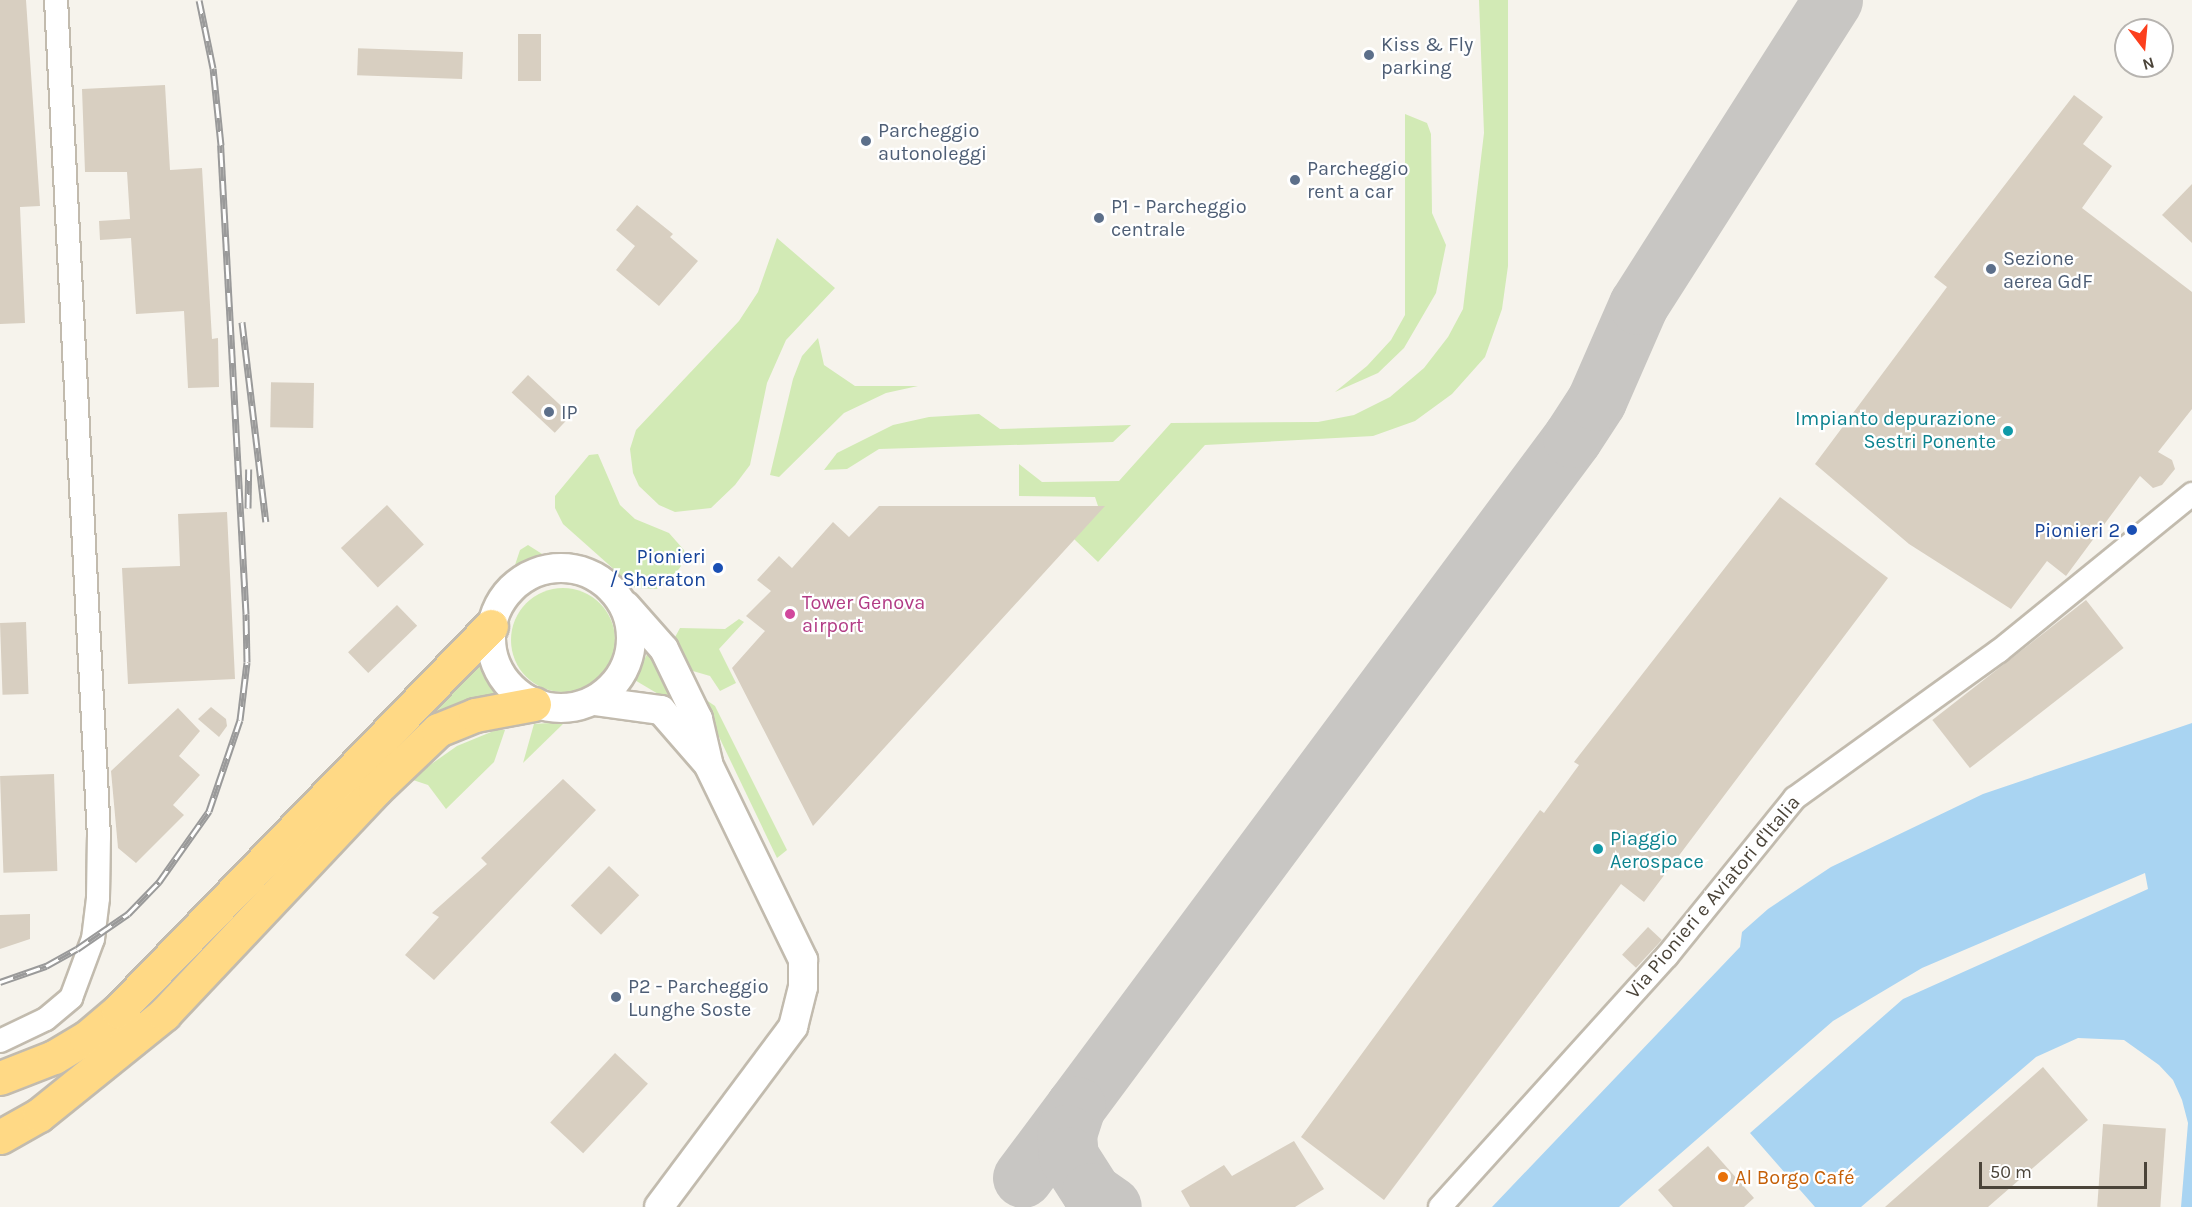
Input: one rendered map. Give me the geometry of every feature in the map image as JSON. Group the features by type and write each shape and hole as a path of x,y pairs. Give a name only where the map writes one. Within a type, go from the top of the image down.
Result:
{"highway":[{"path":"0,1078 54,1057 86,1038 118,1011 491,626"},
{"path":"0,1137 39,1115 164,1014 375,790 438,730 475,715 534,704"},
{"path":"0,1112 76,1079 129,1044"}],"street":[{"path":"0,1041 46,1019 71,998 93,939 98,898 99,837 56,0"},
{"name":"Via Pionieri e Aviatori d'Italia","path":"1440,1207 1667,956 1795,798 2000,651 2192,494"},
{"path":"659,1207 793,1027 803,987 803,960 792,932 708,764 698,719 664,649 615,593 598,578 578,570 545,570 515,584 496,610 491,626 492,653 499,672 522,697 534,704 570,708 594,701 661,710 708,764"},
{"path":"594,701 620,676 630,650 630,621 615,593"}],"green space":[{"path":"1479,0 1508,0 1508,266 1502,309 1485,357 1452,394 1415,421 1373,436 1205,445 1098,562 1074,539 1099,509 1095,497 1019,496 1019,464 1042,482 1119,481 1171,423 1318,422 1354,415 1390,397 1424,368 1448,337 1463,309 1484,133"},
{"path":"1405,114 1427,123 1431,134 1432,213 1446,245 1436,293 1404,348 1378,373 1335,392 1367,366 1391,340 1405,315"},
{"path":"777,238 835,288 786,340 767,383 750,465 735,485 711,508 675,512 659,505 639,486 633,473 630,449 636,430 739,321 758,292"},
{"path":"818,338 824,365 855,386 918,386 886,393 844,413 779,477 770,475 793,379 802,356"},
{"path":"979,414 1000,429 1131,425 1113,442 879,449 847,469 824,470 837,453 893,425 929,417"},
{"path":"598,454 620,505 635,519 669,533 684,550 686,558 679,569 657,589 635,588 563,524 555,508 555,496 589,455"},
{"path":"528,545 550,559 512,574 520,550"},
{"path":"563,588 583,592 600,603 611,620 615,640 611,660 600,677 583,688 563,692 543,688 526,677 515,660 511,640 515,620 526,603 543,592"},
{"path":"739,619 744,622 719,649 736,683 720,691 710,676 686,669 674,639 680,628 725,629"},
{"path":"649,651 680,707 633,679"},
{"path":"479,654 501,697 388,754"},
{"path":"699,695 715,706 787,850 777,858"},
{"path":"565,722 523,763 534,724"},
{"path":"496,730 505,730 494,762 446,809 428,785 410,779 457,746"}],"water":[{"path":"2192,723 2192,1207 2181,1207 2188,1123 2182,1100 2173,1080 2159,1065 2124,1040 2078,1038 2036,1057 1861,1207 1815,1207 1750,1133 1903,999 2148,889 2145,873 1922,968 1833,1021 1619,1207 1492,1207 1740,947 1742,932 1768,909 1831,867 1983,794"}],"building":[{"path":"0,0 26,0 40,206 20,207 25,323 0,324"},
{"path":"518,34 541,34 541,81 518,81"},
{"path":"358,48 463,52 462,79 357,75"},
{"path":"165,85 170,170 202,168 212,339 218,338 219,387 188,388 184,311 136,314 131,238 100,240 99,221 130,219 127,172 85,172 82,89"},
{"name":"Impianto depurazione Sestri Ponente","path":"2074,95 2103,117 2083,144 2112,166 2082,208 2192,292 2192,409 2158,452 2172,460 2175,469 2162,485 2153,488 2140,476 2066,576 2047,561 2011,609 1909,544 1815,464 1947,287 1934,277"},
{"path":"2192,184 2192,243 2162,215"},
{"path":"637,205 673,234 670,237 698,261 659,306 616,270 635,246 616,230"},
{"path":"528,375 571,415 555,433 512,393"},
{"path":"271,382 314,383 313,428 270,427"},
{"name":"Piaggio Aerospace","path":"1780,497 1888,578 1644,902 1621,884 1384,1200 1301,1137 1540,810 1544,813 1579,765 1574,762"},
{"path":"387,505 424,544 378,587 341,548"},
{"path":"879,506 1105,506 813,826 732,668 765,631 746,616 771,591 757,580 779,556 792,568 833,522 849,537"},
{"path":"227,512 235,679 128,684 122,568 180,566 178,514"},
{"path":"2086,600 2124,648 1970,768 1932,720"},
{"path":"397,605 417,626 368,673 348,652"},
{"path":"26,622 29,694 3,695 0,623"},
{"path":"211,707 226,719 227,726 219,737 198,719"},
{"path":"178,708 200,731 179,756 200,775 173,805 184,815 136,863 118,848 111,771"},
{"path":"54,774 57,871 3,873 0,776"},
{"path":"563,779 596,810 434,980 405,955 439,917 432,913 487,864 481,858"},
{"path":"609,866 639,895 601,935 571,906"},
{"path":"30,914 30,939 0,949 0,915"},
{"path":"1648,927 1662,940 1636,968 1622,955"},
{"path":"615,1053 648,1084 583,1153 550,1122"},
{"path":"2043,1067 2088,1120 1988,1207 1885,1207"},
{"path":"2103,1124 2166,1128 2160,1207 2097,1207"},
{"path":"1294,1141 1324,1189 1295,1207 1190,1207 1181,1191 1224,1165 1232,1176"},
{"path":"1708,1146 1754,1198 1744,1207 1673,1207 1658,1190"}],"taxiway":[{"path":"1076,1107 1573,438 1597,401 1639,305 1833,0"},
{"path":"1023,1178 1076,1107 1067,1135 1069,1157 1092,1193 1112,1207"}],"railway":[{"path":"0,982 46,966 77,949 128,914 159,882 209,811 240,720 247,662 246,614 221,145 213,68 199,0"},
{"path":"242,322 266,522"},
{"path":"248,508 249,469"}],"place":[{"name":"Kiss & Fly parking","path":"1369,55"},
{"name":"Parcheggio autonoleggi","path":"866,141"},
{"name":"Parcheggio rent a car","path":"1295,180"},
{"name":"P1 - Parcheggio centrale","path":"1099,218"},
{"name":"Sezione aerea GdF","path":"1991,269"},
{"name":"IP","path":"549,412"},
{"name":"Impianto depurazione Sestri Ponente","path":"2008,431"},
{"name":"Pionieri 2","path":"2132,530"},
{"name":"Pionieri / Sheraton","path":"718,568"},
{"name":"Tower Genova airport","path":"790,614"},
{"name":"Piaggio Aerospace","path":"1598,849"},
{"name":"P2 - Parcheggio Lunghe Soste","path":"616,997"},
{"name":"Al Borgo Café","path":"1723,1177"}]}
